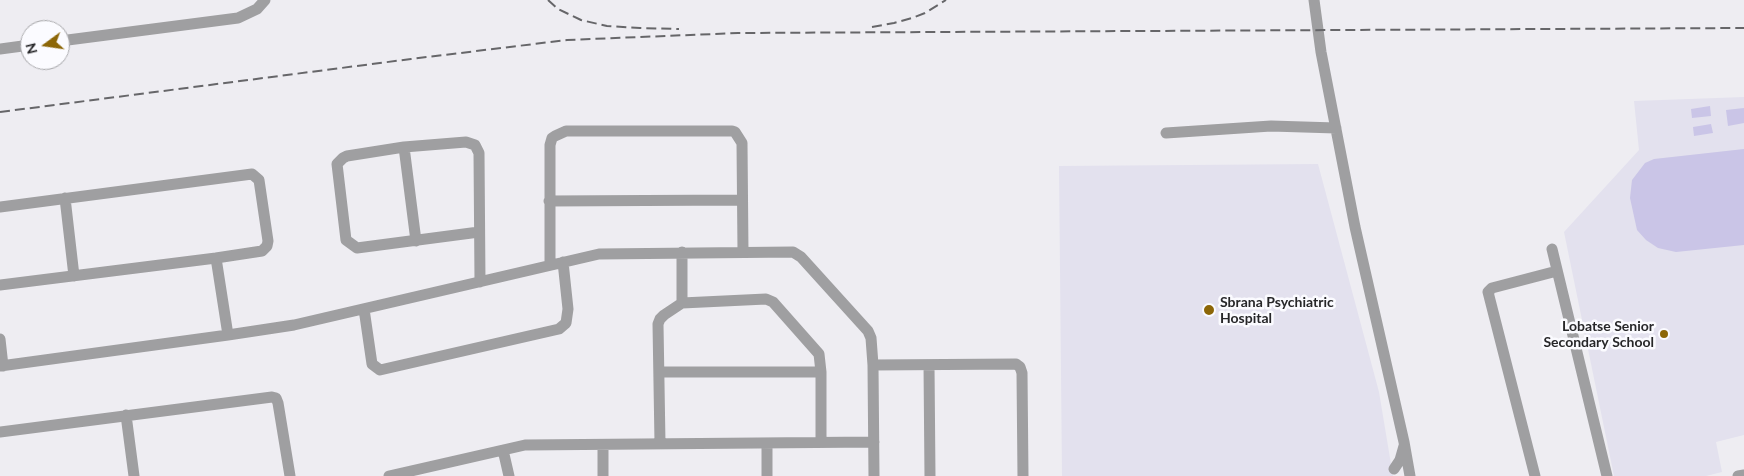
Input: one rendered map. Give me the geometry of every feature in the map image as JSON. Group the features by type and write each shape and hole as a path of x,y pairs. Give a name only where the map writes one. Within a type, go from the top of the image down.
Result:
{"street":[{"path":"70,41 238,18 257,9 265,0"},
{"path":"1314,0 1321,52 1355,227 1410,476"},
{"path":"0,49 20,46"},
{"path":"1166,133 1271,126 1336,128"},
{"path":"550,265 551,141 559,134 576,131 732,131 742,143 743,252"},
{"path":"479,232 357,248 346,240 337,164 347,156 404,147 466,142 478,148 480,153 480,282"},
{"path":"404,147 416,241"},
{"path":"0,207 252,174 258,180 268,241 267,246 262,250 216,258 0,285"},
{"path":"65,198 74,276"},
{"path":"550,200 742,200"},
{"path":"1552,250 1607,476"},
{"path":"682,252 682,303"},
{"path":"0,339 2,366 228,336 294,325 599,254 791,252 798,254 868,331 872,340 874,476"},
{"path":"216,258 228,336"},
{"path":"364,309 372,364 380,370 549,331 562,327 568,320 563,262"},
{"path":"1535,476 1488,292 1492,288 1557,271"},
{"path":"660,444 659,322 664,315 682,303 766,299 820,355 821,442"},
{"path":"873,365 1016,364 1020,367 1022,373 1023,476"},
{"path":"929,365 930,476"},
{"path":"659,372 821,372"},
{"path":"0,432 274,397 278,403 290,476"},
{"path":"126,415 134,476"},
{"path":"389,476 525,445 874,442"},
{"path":"1394,469 1400,460 1404,442"},
{"path":"767,443 767,476"},
{"path":"602,476 603,445"},
{"path":"503,450 509,476"},
{"path":"1738,476 1744,475"}],"shaded area":[{"name":"Lobatse Senior Secondary School","path":"1744,97 1744,435 1716,442 1722,472 1706,476 1614,476 1564,232 1639,150 1634,101"},
{"path":"1710,106 1711,116 1692,118 1691,109"},
{"path":"1744,108 1744,123 1728,126 1726,110"},
{"path":"1711,124 1713,133 1694,136 1693,127"},
{"path":"1744,149 1744,245 1676,252 1658,248 1646,240 1637,230 1630,198 1632,180 1645,163 1654,159"},
{"name":"Sbrana Psychiatric Hospital","path":"1318,164 1379,392 1393,476 1062,476 1059,166"}],"railway":[{"path":"548,0 558,9 581,20 607,26 679,29"},
{"path":"872,27 912,18 925,13 946,0"},
{"path":"0,112 567,40 738,33 1744,28"}],"place":[{"name":"Sbrana Psychiatric Hospital","path":"1209,310"},
{"name":"Lobatse Senior Secondary School","path":"1664,334"}]}
